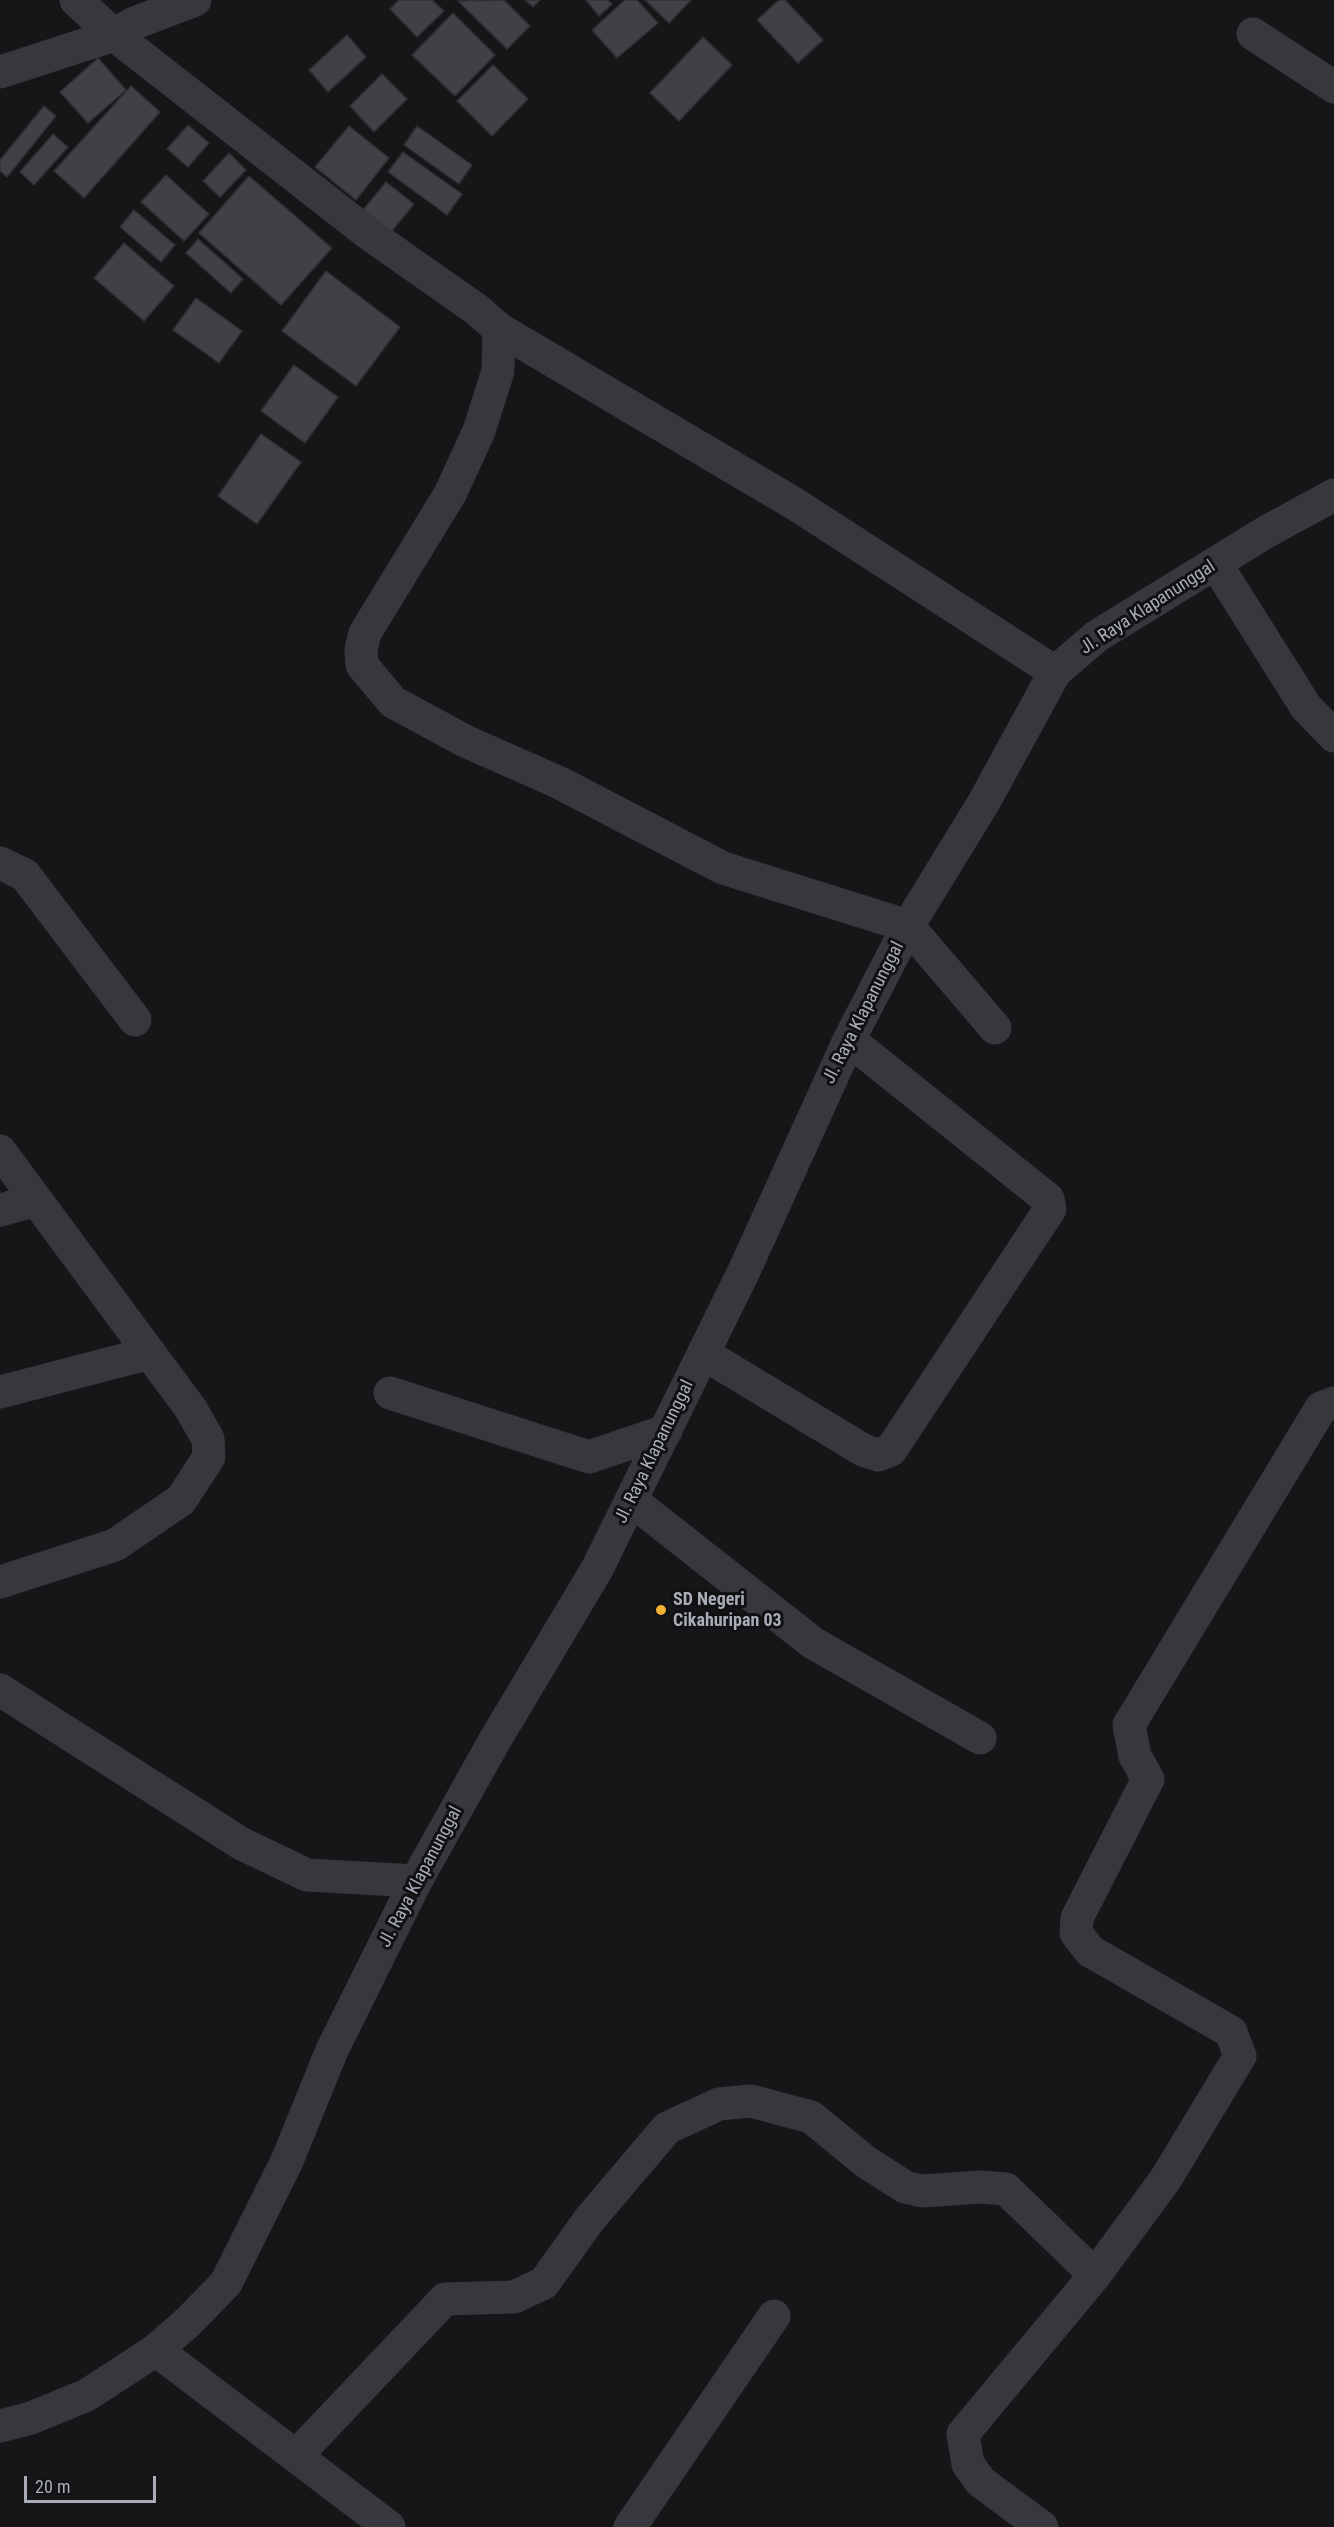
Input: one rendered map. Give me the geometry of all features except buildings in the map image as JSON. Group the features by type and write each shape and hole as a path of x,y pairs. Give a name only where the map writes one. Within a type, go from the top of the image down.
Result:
{"street":[{"path":"76,0 114,35 369,234 476,309 499,329 795,504 1055,672"},
{"path":"0,72 114,35 132,24 195,0"},
{"path":"1253,34 1334,87"},
{"path":"499,329 498,371 479,431 450,494 365,633 361,650 362,665 393,702 465,741 560,783 723,868 908,926 995,1028"},
{"name":"Jl. Raya Klapanunggal","path":"0,2426 31,2418 87,2395 156,2350 188,2322 226,2283 287,2161 332,2050 416,1881 495,1740 597,1569 704,1354 849,1040 908,926 984,802 1055,672 1097,636 1334,495"},
{"path":"1216,564 1306,707 1334,736"},
{"path":"0,863 25,875 135,1020"},
{"path":"704,1354 863,1450 878,1455 891,1450 1050,1209 1048,1199 849,1040"},
{"path":"0,1151 190,1409 208,1439 209,1457 181,1500 115,1545 0,1582"},
{"path":"0,1210 36,1200"},
{"path":"0,1392 150,1353"},
{"path":"390,1393 590,1456 666,1431"},
{"path":"1042,2527 981,2482 969,2464 963,2434 1095,2275 1165,2180 1240,2056 1231,2032 1090,1951 1076,1933 1077,1918 1148,1779 1135,1756 1129,1725 1321,1408 1334,1403"},
{"path":"631,1500 813,1643 980,1738"},
{"path":"0,1690 242,1844 307,1875 416,1881"},
{"path":"296,2456 445,2299 514,2297 544,2283 589,2220 667,2128 719,2104 752,2101 811,2117 867,2162 905,2187 938,2191 980,2187 1006,2189 1095,2275"},
{"path":"630,2527 774,2316"},
{"path":"156,2350 389,2527"}],"place":[{"name":"SD Negeri Cikahuripan 03","path":"661,1610"}]}
